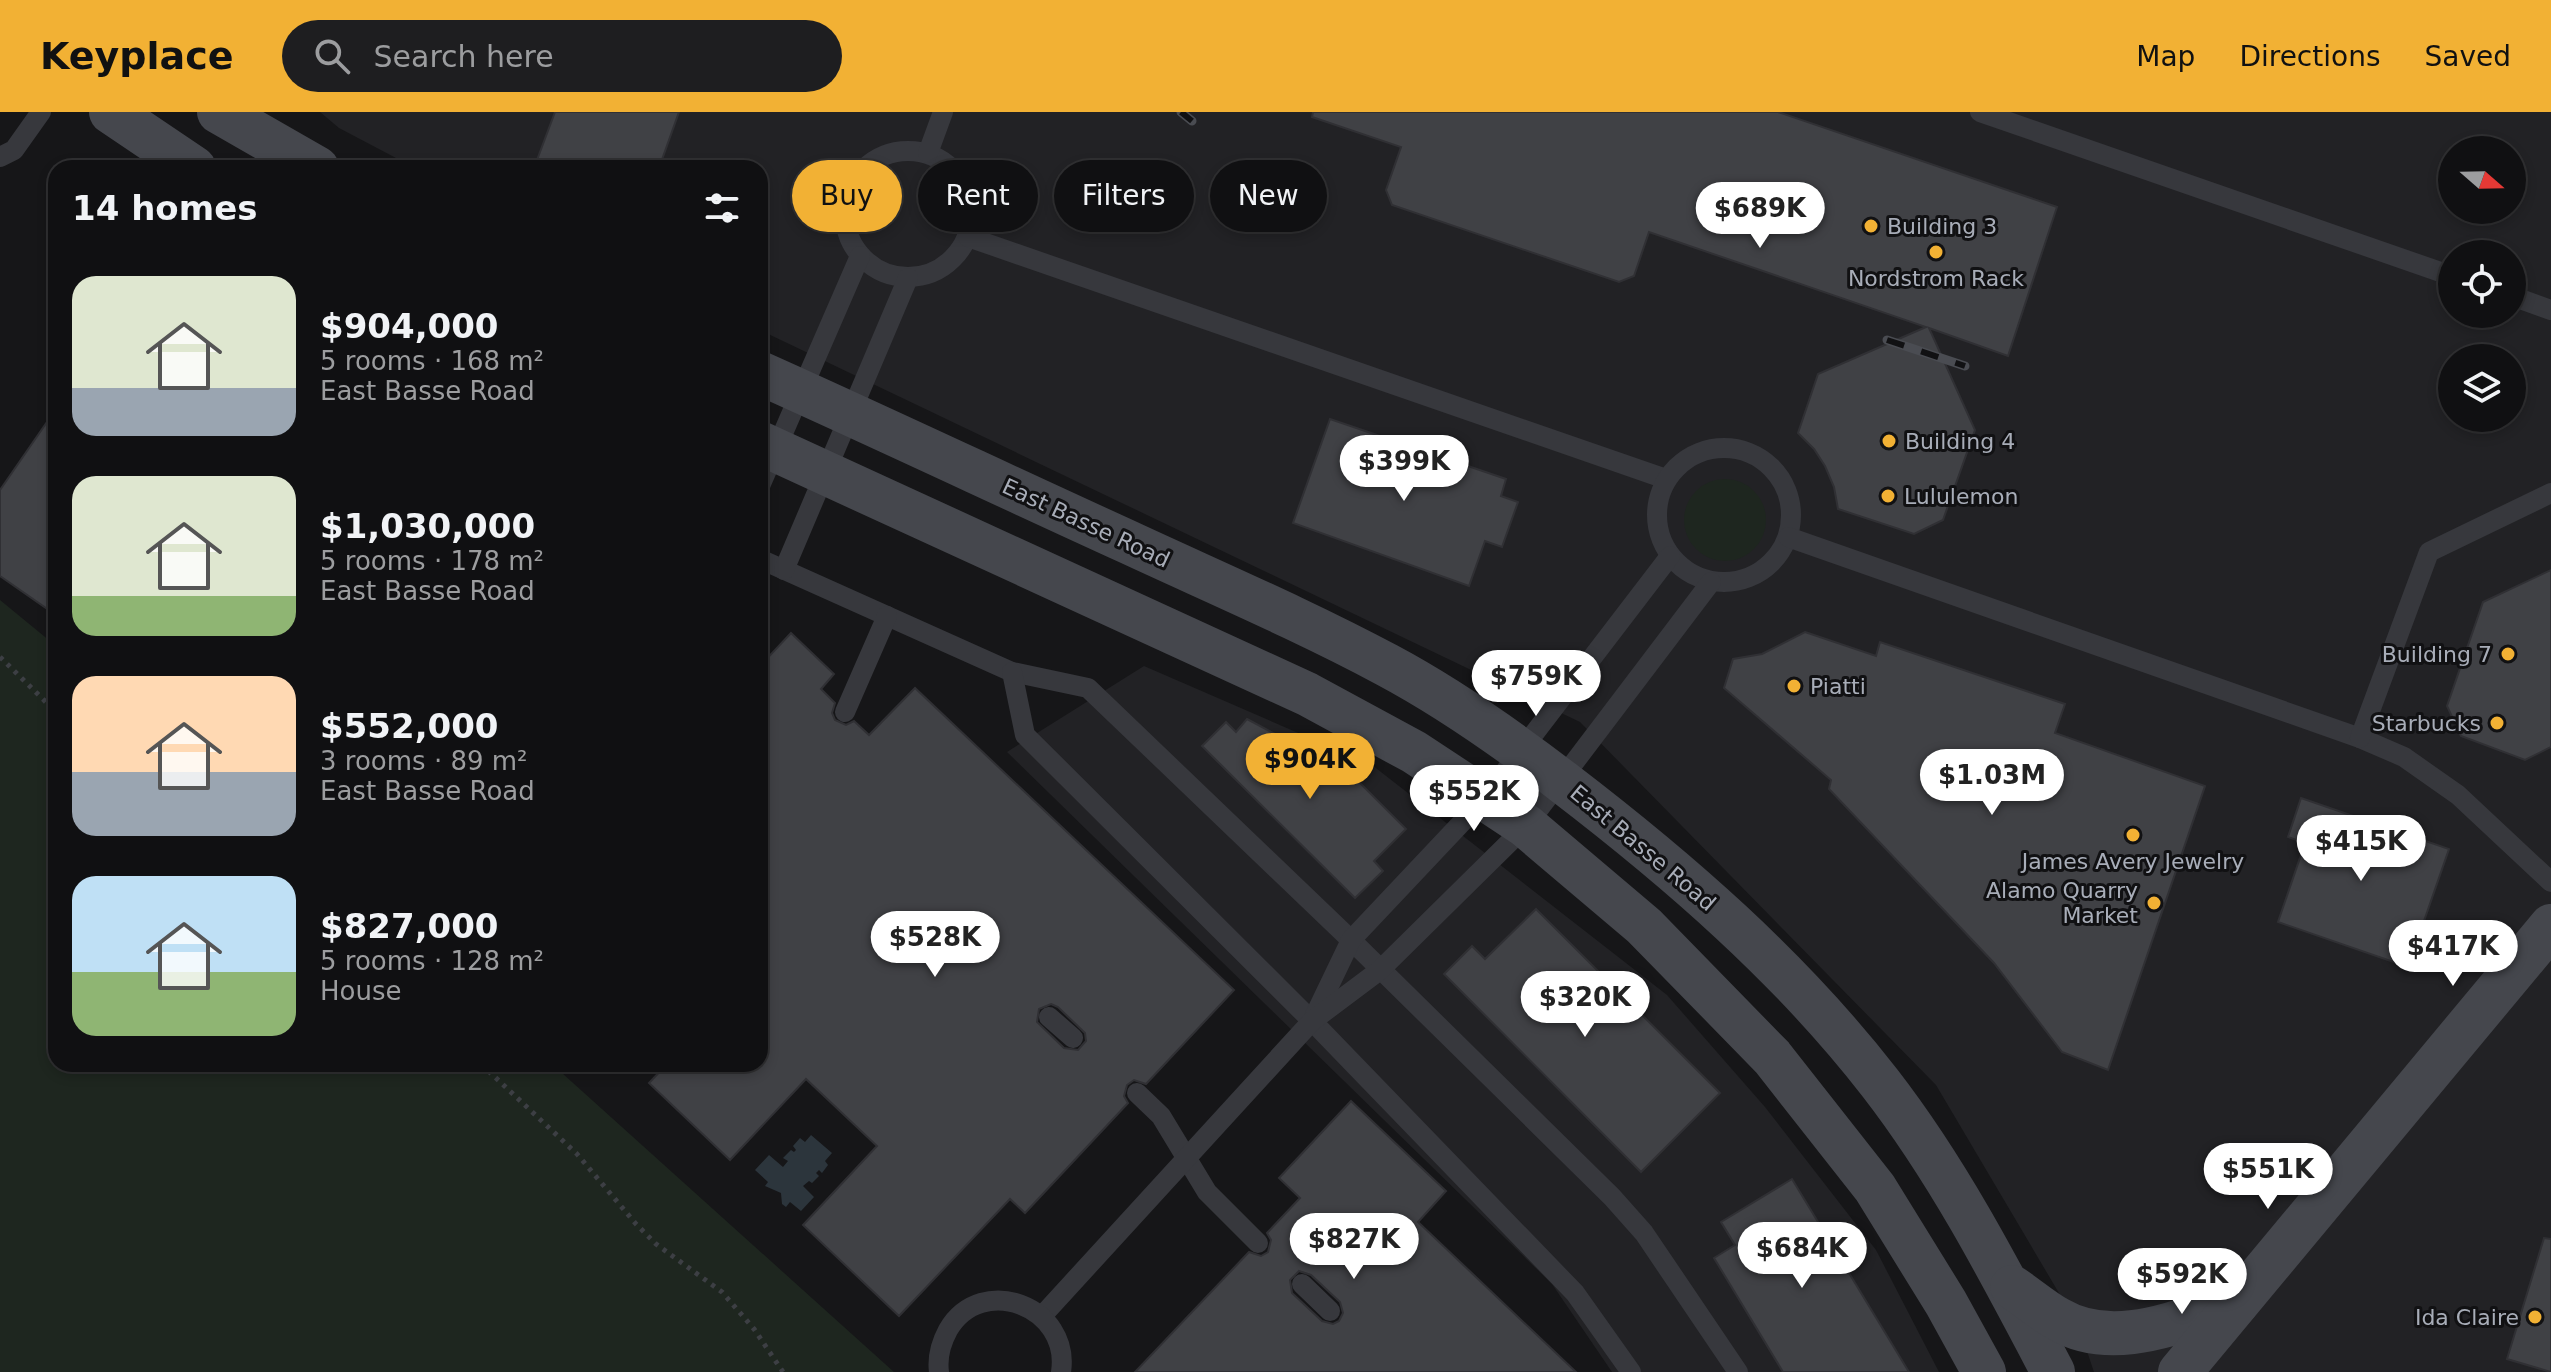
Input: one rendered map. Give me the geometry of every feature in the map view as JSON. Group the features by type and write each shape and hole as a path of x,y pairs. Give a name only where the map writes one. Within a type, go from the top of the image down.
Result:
{"main road":[{"path":"111,112 182,160"},
{"path":"219,112 303,160"},
{"name":"East Basse Road","path":"768,377 1389,666 1523,751 1562,781 1676,871 1739,928 1818,1011 1880,1083 1944,1176 2006,1282 2053,1372"},
{"path":"768,461 825,472 1307,694 1414,752 1526,826 1644,926 1772,1057 1875,1188 1946,1303 1984,1372"},
{"path":"2180,1372 2551,926"},
{"path":"2006,1282 2059,1320 2090,1331 2115,1334 2145,1331 2237,1303"}],"lane":[{"path":"5,148 41,112"},
{"path":"928,153 943,112"},
{"path":"1980,112 2438,271"},
{"path":"905,150 928,153 950,166 966,186 972,212 968,237 954,259 933,273 908,278 889,276 873,268 860,256 848,236 844,212 849,189 862,169 882,156 905,150"},
{"path":"968,237 1666,479"},
{"path":"768,454 801,391 860,256"},
{"path":"784,570 908,278"},
{"path":"2526,301 2551,310"},
{"path":"1714,447 1737,448 1759,456 1776,471 1787,491 1791,514 1788,537 1779,554 1766,568 1730,582 1711,582 1688,573 1670,556 1660,538 1656,518 1658,498 1666,479 1693,454 1714,447"},
{"path":"2360,738 2429,552 2551,493"},
{"path":"1788,537 2360,738 2404,757 2458,795 2551,882"},
{"path":"1312,1021 1351,940 1484,799 1670,556"},
{"path":"768,563 1012,672 1088,688 1351,940 1612,1197 1644,1233 1738,1372"},
{"path":"1042,1316 1312,1021 1380,970 1526,826 1711,582"},
{"path":"845,712 887,616"},
{"path":"1012,672 1025,735 1312,1021 1575,1293 1631,1372"},
{"path":"1049,1017 1073,1038"},
{"path":"1137,1093 1161,1116 1207,1192 1258,1243"},
{"path":"1302,1284 1330,1311"},
{"path":"939,1372 941,1343 953,1322 973,1307 997,1300 1021,1303 1042,1316 1057,1336 1063,1359 1061,1372"}],"path":[{"path":"0,657 48,704"},
{"path":"490,1072 577,1154 656,1244 738,1307 783,1372"}],"shaded area":[{"name":"Alamo Quarry Market","path":"320,112 2551,112 2551,1372 2094,1372 2079,1327 1936,1085 1580,722 768,334 768,160 400,160 339,128"},
{"path":"1717,479 1733,479 1748,486 1759,497 1766,520 1763,536 1754,549 1733,561 1717,561 1702,554 1691,543 1684,528 1684,512 1691,497 1702,486"},
{"path":"0,600 48,639 48,1072 561,1072 894,1372 0,1372"},
{"path":"1144,666 1372,765 1667,995 1765,1107 1876,1250 1939,1372 1612,1372 1552,1284 1007,752"},
{"path":"811,1135 832,1153 825,1161 828,1165 822,1173 819,1170 816,1173 819,1176 812,1183 809,1181 803,1186 814,1197 801,1211 790,1202 786,1207 782,1204 781,1193 765,1186 768,1182 755,1170 769,1155 783,1167 788,1161 783,1158 791,1150 796,1150 793,1146 800,1138 805,1142"}],"building":[{"path":"555,112 679,112 662,160 537,160"},
{"path":"1313,112 1778,112 2057,207 2008,356 1929,328 1975,430 1943,520 1914,534 1838,509 1834,487 1825,466 1798,433 1818,374 1926,327 1649,232 1634,276 1619,282 1392,205 1386,190 1401,147 1312,117"},
{"path":"1330,419 1506,479 1501,496 1518,502 1502,547 1485,541 1469,586 1293,523"},
{"path":"48,421 48,609 0,576 0,490"},
{"name":"Building 7","path":"2551,570 2551,747 2525,760 2461,736 2447,706 2483,602"},
{"path":"1805,632 1876,656 1880,642 2065,704 2055,733 2205,786 2108,1070 2062,1052 1994,963 1829,789 1831,780 1724,688 1733,659 1762,654"},
{"path":"791,633 834,674 821,689 835,703 832,713 835,720 846,725 854,721 869,735 915,688 1234,990 1146,1084 1134,1080 1127,1085 1124,1096 1128,1103 1025,1213 1010,1199 899,1316 803,1225 877,1146 806,1079 730,1160 649,1083 659,1072 768,1072 768,657","holes":["1051,1004 1058,1007 1085,1033 1086,1041 1078,1050 1064,1048 1037,1022 1039,1009"]},
{"path":"1247,719 1353,776 1406,829 1374,861 1383,871 1355,898 1202,746 1226,722 1236,732"},
{"path":"2301,798 2449,849 2408,967 2278,922 2305,843 2288,837"},
{"path":"1536,909 1720,1093 1641,1172 1444,974 1472,946 1485,959"},
{"path":"1351,1101 1446,1191 1418,1222 1576,1372 1135,1372 1249,1252 1261,1256 1268,1252 1271,1240 1267,1233 1300,1198 1279,1178","holes":["1299,1271 1311,1275 1340,1302 1343,1313 1339,1321 1333,1324 1322,1321 1292,1293 1290,1280"]},
{"path":"1792,1179 1909,1372 1783,1372 1714,1258 1735,1245 1721,1222"},
{"name":"Ida Claire","path":"2544,1238 2551,1239 2551,1372 2507,1359"}],"railway":[{"path":"1181,112 1192,121"},
{"path":"1887,340 1965,366"}],"place":[{"name":"Building 3","path":"1871,226"},
{"name":"Nordstrom Rack","path":"1936,252"},
{"name":"Building 4","path":"1889,441"},
{"name":"Lululemon","path":"1888,496"},
{"name":"Building 7","path":"2508,654"},
{"name":"Piatti","path":"1794,686"},
{"name":"Starbucks","path":"2497,723"},
{"name":"James Avery Jewelry","path":"2133,835"},
{"name":"Alamo Quarry Market","path":"2154,903"},
{"name":"Ida Claire","path":"2535,1317"}]}
